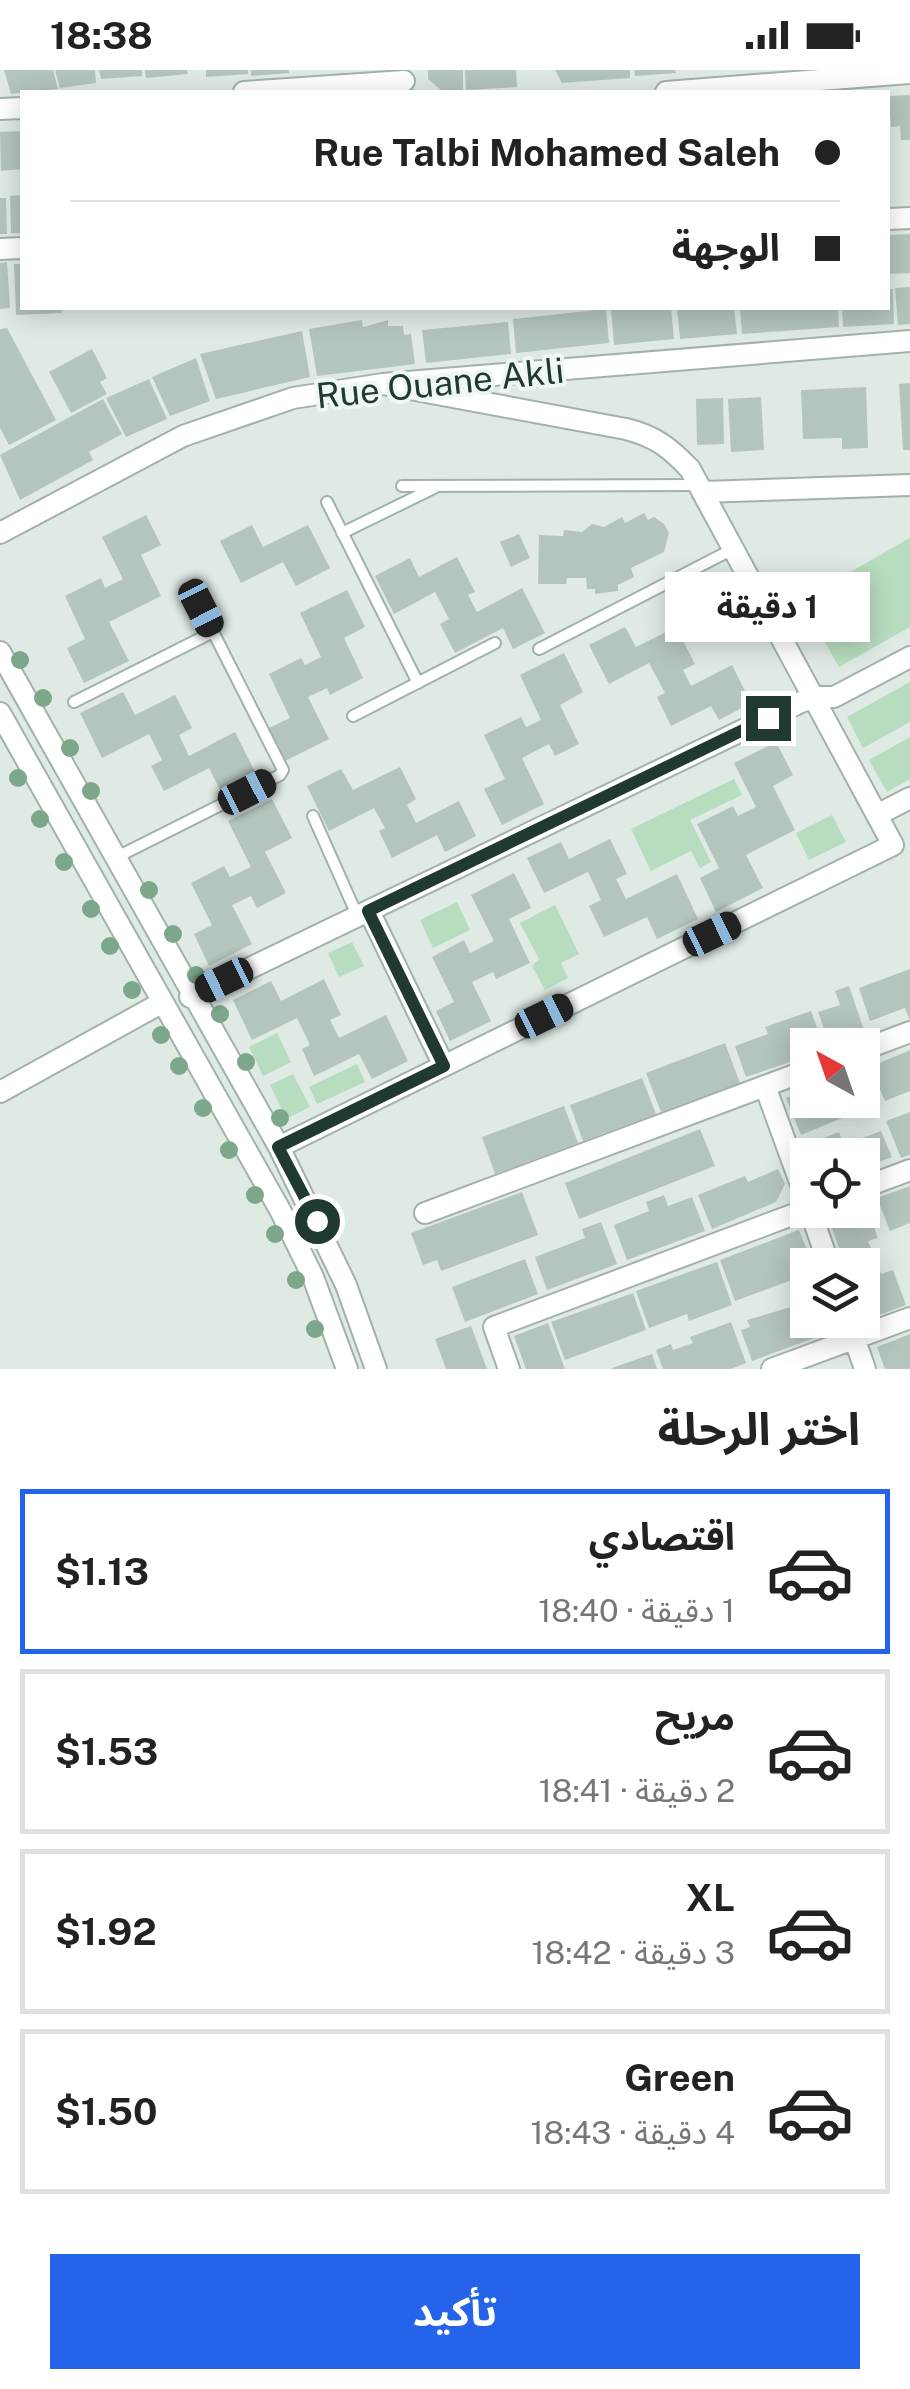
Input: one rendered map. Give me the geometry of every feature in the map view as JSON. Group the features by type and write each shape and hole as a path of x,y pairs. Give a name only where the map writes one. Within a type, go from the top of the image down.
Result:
{"street":[{"path":"692,90 910,73"},
{"path":"273,90 405,81"},
{"name":"Rue Ouane Akli","path":"0,533 97,479 226,418 293,398 383,384 910,341"},
{"path":"278,1147 893,845 700,488 678,456 650,434 383,384"},
{"path":"700,488 910,485"},
{"path":"0,652 278,1147 338,1269 376,1369"},
{"path":"190,996 814,696 834,698 910,657"},
{"path":"0,713 280,1210 313,1277 347,1369"},
{"path":"877,815 910,798"},
{"path":"363,914 444,1066"},
{"path":"0,1092 163,1002"},
{"path":"880,1043 910,1032"},
{"path":"425,1213 790,1077"},
{"path":"765,1086 790,1157"},
{"path":"880,1181 910,1170"},
{"path":"508,1369 494,1328 790,1215"},
{"path":"880,1324 910,1318"},
{"path":"772,1369 834,1338"},
{"path":"855,1338 866,1369"}],"lane":[{"path":"402,486 700,488"},
{"path":"342,533 439,486"},
{"path":"327,502 418,683"},
{"path":"538,649 733,549"},
{"path":"113,859 280,775 282,770 201,608"},
{"path":"74,702 213,632"},
{"path":"353,716 495,643"},
{"path":"313,816 363,914"}],"green space":[{"path":"910,538 910,627 839,667 801,600"},
{"path":"910,682 910,722 863,748 847,717"},
{"path":"910,737 910,779 887,792 869,760"},
{"path":"734,779 742,795 690,820 711,862 700,868 691,851 651,871 631,829"},
{"path":"832,815 846,842 809,860 796,833"},
{"path":"457,902 470,930 433,948 420,920"},
{"path":"555,905 579,954 561,963 568,978 545,990 532,966 539,959 520,923"},
{"path":"352,942 364,966 339,977 328,953"},
{"path":"277,1033 291,1062 263,1076 249,1047"},
{"path":"357,1064 365,1082 317,1104 309,1087"},
{"path":"293,1074 310,1107 286,1119 270,1085"}],"building":[{"path":"4,70 53,70 58,89 20,90 11,94"},
{"path":"55,70 95,70 96,83 60,88"},
{"path":"99,70 142,70 142,76 101,79"},
{"path":"145,70 187,70 188,74 146,78"},
{"path":"206,70 248,70 248,74 206,77"},
{"path":"251,70 289,70 289,73 251,76"},
{"path":"428,70 463,70 463,90 441,90 428,79"},
{"path":"465,70 516,70 517,87 466,90"},
{"path":"555,70 630,70 630,78 562,83"},
{"path":"634,70 675,70 676,73 635,76"},
{"path":"910,95 910,140 901,140 900,126 891,127 890,96"},
{"path":"20,131 20,169 1,171 0,132"},
{"path":"20,195 20,233 11,233 10,196"},
{"path":"0,198 6,198 7,234 0,234"},
{"path":"910,234 910,273 890,274 890,235"},
{"path":"7,262 10,308 0,309 0,263"},
{"path":"14,264 20,264 20,310 62,313 16,315"},
{"path":"910,287 910,324 898,325 895,288"},
{"path":"893,289 894,324 843,327 842,310 890,310"},
{"path":"606,310 609,343 516,353 513,319"},
{"path":"611,310 671,310 674,339 614,345"},
{"path":"677,310 734,310 737,334 680,339"},
{"path":"740,310 838,310 839,327 742,334"},
{"path":"362,320 363,327 388,320 388,326 403,326 404,335 411,334 415,364 317,376 309,329"},
{"path":"508,322 511,354 426,363 422,330"},
{"path":"7,328 56,420 9,445 0,428 0,329"},
{"path":"302,331 310,377 216,399 200,354"},
{"path":"92,349 107,378 100,382 107,394 71,413 49,372"},
{"path":"196,358 210,401 170,416 152,377"},
{"path":"149,379 167,419 126,437 106,398"},
{"path":"910,383 910,450 903,450 899,384"},
{"path":"866,387 868,448 842,449 842,438 803,439 801,390"},
{"path":"761,397 764,450 731,452 728,399"},
{"path":"723,398 724,444 697,445 696,399"},
{"path":"103,399 122,434 89,452 93,460 20,500 0,455"},
{"path":"644,513 648,520 654,517 664,524 669,533 664,552 631,568 634,577 618,585 618,591 595,594 595,589 587,589 586,578 567,578 566,584 538,584 539,535 563,536 564,530 582,532 592,524 604,527 622,517 625,523"},
{"path":"146,515 161,545 141,555 161,596 109,622 129,661 84,683 67,648 85,639 65,596 101,578 105,588 123,579 102,537"},
{"path":"252,525 263,547 308,525 330,568 296,586 283,562 241,583 220,541"},
{"path":"519,534 530,558 511,567 500,542"},
{"path":"457,557 475,592 468,595 477,612 522,588 545,633 513,649 503,628 455,653 440,624 449,619 435,592 394,614 375,576 410,558 419,577"},
{"path":"347,590 365,627 344,638 363,678 330,695 327,688 308,697 329,739 285,761 269,728 290,718 269,674 301,658 305,665 321,657 300,613"},
{"path":"625,627 636,647 676,627 695,664 683,670 691,686 732,665 751,703 719,720 711,706 671,726 657,697 665,693 649,663 609,684 589,645"},
{"path":"564,653 583,692 560,705 579,744 555,756 549,744 522,758 544,804 502,825 484,789 505,779 484,735 521,717 526,727 541,720 520,675"},
{"path":"123,692 135,715 175,695 192,728 179,735 189,756 235,732 257,776 222,794 209,768 164,791 151,766 162,760 149,734 102,758 80,713"},
{"path":"776,742 793,775 773,786 795,830 746,855 763,888 716,912 700,878 719,868 697,824 733,806 738,816 756,807 734,763"},
{"path":"400,767 416,799 407,805 416,823 459,801 476,836 445,852 437,835 392,858 379,831 385,828 374,808 329,831 307,786 341,769 353,790"},
{"path":"272,799 292,838 265,852 286,893 257,908 251,896 232,905 252,944 209,966 194,934 212,925 191,883 224,866 230,877 251,867 228,821"},
{"path":"610,839 627,874 616,879 626,899 677,874 698,919 657,939 647,917 604,937 589,906 601,900 588,872 544,893 527,858 561,842 569,859"},
{"path":"514,873 531,908 509,919 530,963 496,979 493,972 472,982 491,1021 450,1041 436,1011 454,1002 432,957 464,940 470,953 494,941 471,895"},
{"path":"910,969 910,1020 905,1008 870,1021 859,988"},
{"path":"324,979 341,1015 330,1020 339,1038 386,1015 408,1061 372,1079 359,1054 314,1076 302,1049 310,1045 297,1018 252,1040 233,1000 271,981 281,1001"},
{"path":"849,986 863,1028 824,1028 818,1012 840,1005 835,991"},
{"path":"811,1011 817,1028 790,1028 790,1062 746,1077 735,1046 768,1034 765,1027"},
{"path":"725,1043 740,1083 661,1112 646,1073"},
{"path":"910,1050 910,1091 885,1101 880,1090 880,1063"},
{"path":"642,1078 656,1114 583,1141 570,1105"},
{"path":"564,1106 578,1143 495,1174 482,1137"},
{"path":"910,1112 910,1155 901,1158 886,1121"},
{"path":"794,1118 842,1118 801,1135"},
{"path":"700,1129 715,1166 579,1219 565,1183"},
{"path":"881,1131 892,1157 880,1161 880,1138 862,1138"},
{"path":"778,1169 785,1184 776,1202 712,1229 698,1195 745,1176 748,1182"},
{"path":"910,1186 910,1223 890,1231 880,1197"},
{"path":"522,1192 538,1235 441,1271 437,1260 423,1265 411,1233"},
{"path":"664,1195 668,1206 692,1197 705,1231 627,1260 614,1225 649,1211 646,1202"},
{"path":"601,1222 617,1264 547,1290 535,1257 585,1238 582,1229"},
{"path":"832,1228 874,1228 878,1238 868,1241 871,1248 839,1248"},
{"path":"799,1230 806,1248 790,1248 790,1281 735,1301 720,1260"},
{"path":"525,1259 538,1294 465,1322 452,1287"},
{"path":"717,1262 732,1305 689,1321 687,1314 649,1328 636,1291"},
{"path":"893,1270 906,1305 880,1315 880,1271"},
{"path":"633,1293 646,1330 565,1360 551,1322"},
{"path":"790,1307 790,1338 814,1338 752,1361 741,1330 750,1327 747,1320"},
{"path":"731,1322 746,1363 731,1369 663,1369 656,1350 671,1344 673,1350 693,1343 690,1337"},
{"path":"548,1323 565,1369 526,1369 514,1336"},
{"path":"471,1326 487,1369 446,1369 435,1339"},
{"path":"910,1334 910,1369 885,1369 877,1347"},
{"path":"652,1354 657,1369 612,1369 612,1368"}],"route":[{"path":"317,1221 278,1147 444,1066 368,911 768,718"}]}
